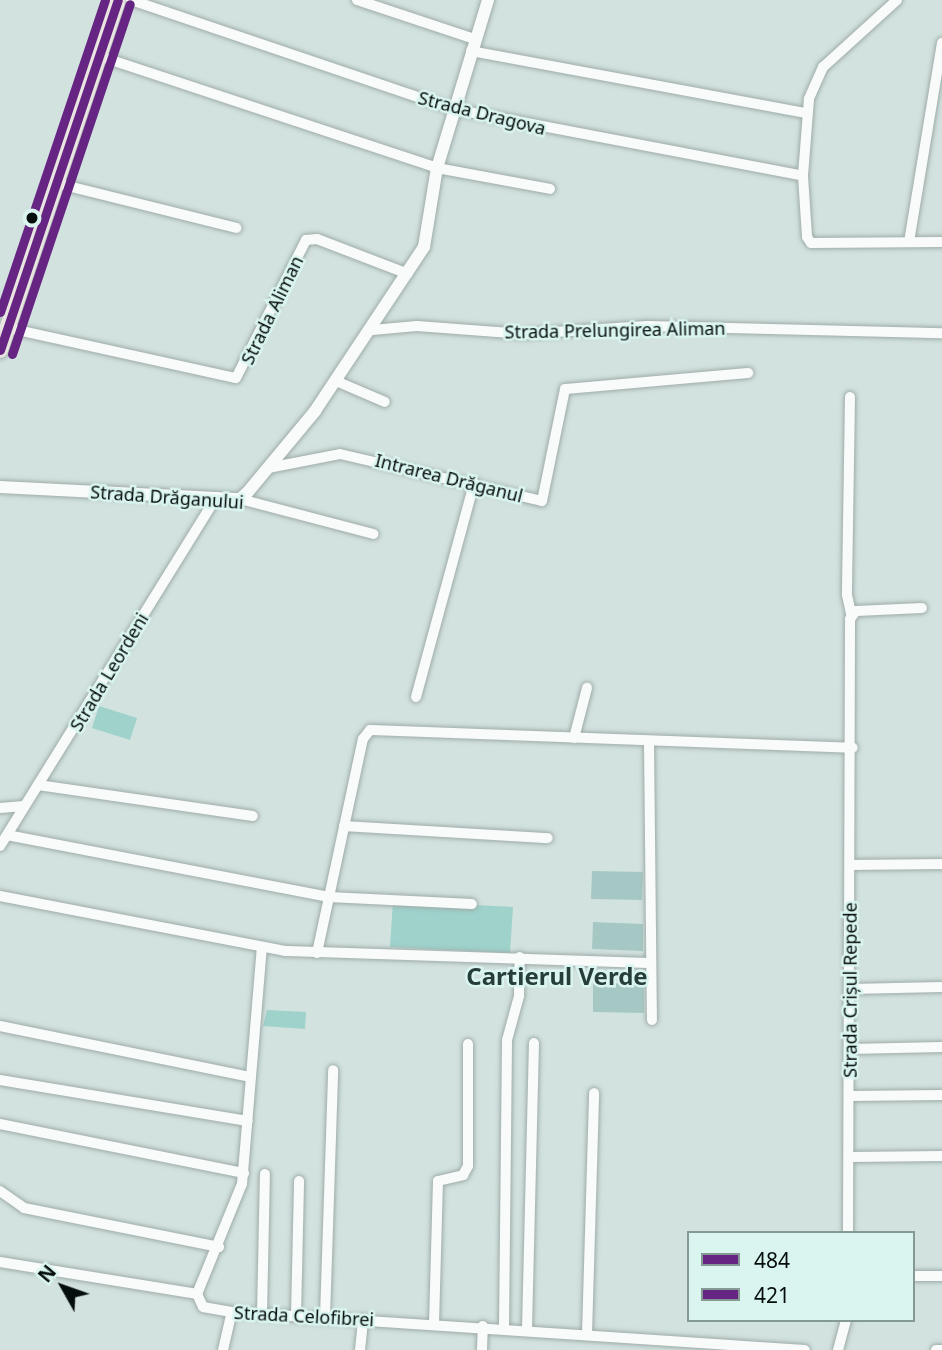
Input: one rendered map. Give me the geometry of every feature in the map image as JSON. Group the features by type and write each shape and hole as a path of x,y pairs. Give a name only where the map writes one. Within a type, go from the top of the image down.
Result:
{"main road":[{"path":"0,350 118,0"}],"street":[{"name":"Strada Dragova","path":"131,0 453,109 803,176"},
{"path":"357,0 472,45 805,113"},
{"path":"240,499 268,468 336,381 372,330 428,238 437,168 472,45 488,0"},
{"path":"897,0 823,67 805,113 803,176 811,243 942,242"},
{"path":"909,242 942,43"},
{"path":"99,56 437,168 550,189"},
{"path":"56,183 236,228"},
{"name":"Strada Aliman","path":"8,328 236,379 306,240 317,239 408,274"},
{"name":"Strada Prelungirea Aliman","path":"372,330 416,326 524,334 648,326 942,333"},
{"name":"Intrarea Drăganul","path":"268,468 332,453 474,483 542,501 565,389 748,373"},
{"path":"336,381 385,402"},
{"name":"Strada Crișul Repede","path":"848,1231 853,748 851,614 846,596 850,397"},
{"path":"416,697 474,483"},
{"name":"Strada Drăganului","path":"0,487 240,499 373,534"},
{"name":"Strada Leordeni","path":"0,846 216,498"},
{"path":"851,614 922,608"},
{"path":"574,738 587,688"},
{"path":"317,953 363,739 377,729 853,748"},
{"path":"649,741 652,1020"},
{"path":"38,785 253,816"},
{"path":"0,808 24,806"},
{"path":"344,826 548,838"},
{"path":"7,835 329,897 472,904"},
{"path":"851,864 942,864"},
{"path":"0,896 262,948 317,953 651,963"},
{"path":"197,1294 219,1247 244,1172 262,948"},
{"path":"504,1328 507,1040 519,996 520,957"},
{"path":"850,989 942,987"},
{"path":"0,1026 251,1077"},
{"path":"527,1329 534,1043"},
{"path":"434,1324 438,1181 463,1175 468,1166 468,1044"},
{"path":"850,1049 942,1048"},
{"path":"325,1317 333,1070"},
{"path":"0,1080 248,1121"},
{"path":"587,1334 594,1093"},
{"path":"849,1096 942,1095"},
{"path":"0,1124 244,1172"},
{"path":"849,1157 942,1156"},
{"path":"262,1314 265,1174"},
{"path":"296,1316 299,1181"},
{"path":"0,1191 24,1208 219,1247"},
{"name":"Strada Celofibrei","path":"0,1262 197,1294 202,1307 232,1312 619,1336 658,1345 805,1350"},
{"path":"914,1276 942,1276"},
{"path":"223,1350 232,1312"},
{"path":"360,1350 363,1319"},
{"path":"838,1350 845,1322"},
{"path":"482,1350 483,1326"},
{"path":"618,1350 619,1336"},
{"path":"936,1350 942,1350"}],"shaded area":[{"path":"99,706 137,718 130,740 92,728"},
{"path":"393,901 513,907 510,953 390,947"},
{"path":"267,1010 306,1012 305,1029 263,1026"}],"building":[{"path":"592,871 643,872 642,900 591,899"},
{"path":"593,922 643,924 643,951 592,949"},
{"path":"593,983 644,984 644,1013 593,1012"}],"transit line":[{"path":"0,312 105,0"},
{"name":"484","path":"0,350 118,0"},
{"name":"421","path":"12,354 130,4"}],"district":[{"name":"Cartierul Verde","path":"557,976"}]}
